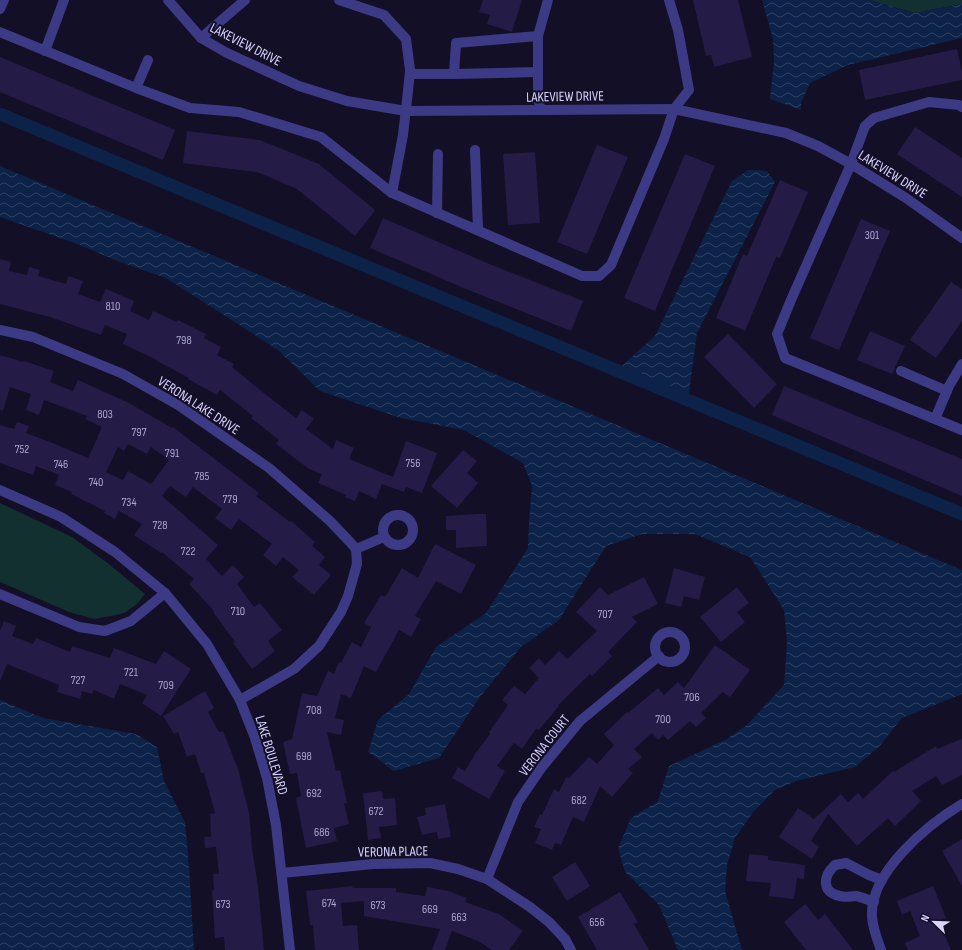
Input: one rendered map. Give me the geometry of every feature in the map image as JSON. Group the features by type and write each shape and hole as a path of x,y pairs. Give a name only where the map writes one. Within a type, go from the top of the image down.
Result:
{"street":[{"path":"0,9 4,0"},
{"path":"45,51 64,0"},
{"name":"LAKEVIEW DRIVE","path":"168,0 201,38 227,53 299,86 347,101 406,111 674,109 786,133 818,146 851,164 906,198 962,238"},
{"path":"201,38 245,0"},
{"path":"339,0 384,15 406,39 410,74 406,111 392,193"},
{"path":"540,110 538,36 548,0"},
{"path":"0,32 136,88 190,108 239,112 322,137 392,193 582,276 599,276 611,265 664,139 674,109 689,90 678,30 669,0"},
{"path":"454,74 456,43 538,36"},
{"path":"136,88 148,60"},
{"path":"410,74 538,72"},
{"path":"962,107 959,105 929,102 874,118 865,126 851,164 777,334 785,358 962,430"},
{"path":"475,150 478,230"},
{"path":"438,154 438,213"},
{"name":"VERONA LAKE DRIVE","path":"0,330 32,338 116,371 178,405 269,468 330,522 356,549"},
{"path":"935,419 947,391 962,364"},
{"path":"901,370 947,391"},
{"name":"LAKE BOULEVARD","path":"0,490 61,517 115,552 165,593 207,644 240,700 255,738 267,778 276,825 290,950"},
{"path":"240,700 294,670 319,646 341,612 348,596 357,564 356,549 384,537"},
{"path":"0,594 79,627 105,630 130,621 165,593"},
{"name":"VERONA COURT","path":"486,879 518,802 542,767 580,721 659,656"},
{"path":"881,950 875,933 872,917 874,902 882,880 895,862 922,833 950,811 962,804"},
{"name":"VERONA PLACE","path":"282,873 374,864 430,863 458,869 486,879 530,908 549,922 565,939 571,950"},
{"path":"874,902 854,896 842,897 830,892 826,886 827,876 835,865 846,863 882,880"}],"green space":[{"path":"869,0 962,0 962,4 915,13"},
{"path":"0,503 72,537 110,565 145,594 137,604 126,612 94,619 69,612 0,582"}],"water":[{"path":"762,0 869,0 915,13 962,4 962,38 848,65 810,83 801,103 801,110 770,99 774,62 773,39"},
{"path":"0,166 962,570 962,694 902,718 878,748 855,767 796,781 775,790 754,811 735,838 727,865 725,891 742,950 678,950 659,905 625,872 618,848 631,818 658,801 669,766 725,740 747,725 784,685 787,643 784,610 750,557 695,534 642,534 606,546 559,620 521,647 480,697 439,758 394,771 368,752 378,720 409,694 436,647 486,613 528,548 532,486 523,463 464,430 401,418 320,391 278,350 166,278 120,262 77,244 0,217"},
{"path":"748,170 767,171 775,182 697,333 688,400 616,371 655,336 732,181"},
{"path":"0,700 43,718 136,734 157,747 164,781 185,822 194,950 0,950"}],"building":[{"path":"483,0 522,0 512,32 487,24 490,15 479,12"},
{"path":"693,0 738,0 752,57 714,67 711,55 706,56"},
{"path":"957,49 962,72 962,80 865,100 859,70"},
{"path":"0,57 175,130 163,160 0,92"},
{"path":"915,127 962,158 962,197 897,154"},
{"path":"187,131 260,140 319,164 374,209 374,212 355,236 297,189 257,172 183,163"},
{"path":"597,145 628,157 587,254 557,242"},
{"path":"535,152 540,223 508,225 503,154"},
{"path":"685,154 715,166 655,311 624,298"},
{"path":"780,180 808,192 780,258 776,257 745,331 716,318 743,254 747,256"},
{"path":"383,218 487,263 583,301 571,331 466,289 370,248"},
{"path":"861,219 890,231 839,350 810,338"},
{"path":"0,259 11,262 9,271 27,275 29,267 40,270 38,276 66,284 68,276 83,281 78,294 100,302 106,289 134,301 130,311 149,320 153,311 177,322 178,320 206,334 204,338 221,347 217,355 234,364 232,367 265,394 296,418 302,410 314,419 306,429 333,449 336,440 354,448 349,459 393,477 406,441 437,453 422,493 406,487 404,492 382,484 376,499 359,491 355,501 345,497 346,495 318,483 322,474 309,469 276,444 279,440 251,418 253,416 220,390 217,395 157,360 123,344 127,334 105,325 101,335 50,317 0,304"},
{"path":"951,282 962,289 962,321 936,358 910,340"},
{"path":"870,331 905,346 892,374 857,360"},
{"path":"728,334 777,384 754,408 704,357"},
{"path":"0,355 54,371 50,382 73,391 78,380 129,403 172,428 173,427 259,493 256,496 290,522 291,521 315,542 312,546 325,557 319,565 331,575 314,595 292,577 299,570 283,557 276,566 263,555 272,544 239,519 231,530 215,518 222,509 193,487 186,497 170,486 162,496 218,545 206,559 222,576 233,565 244,577 237,584 254,607 260,603 282,630 268,641 275,651 252,669 233,643 235,642 213,612 214,611 189,584 194,579 162,552 161,553 134,535 142,524 119,511 115,519 104,513 105,511 71,494 72,492 55,485 59,475 36,466 33,475 0,463 0,425 14,429 17,422 29,426 26,433 88,458 102,427 85,419 87,416 44,400 39,415 26,410 31,394 10,387 3,411 0,410","holes":["128,444 147,454 151,447 169,460 151,484 128,471 123,480 106,472 118,447 124,451"]},
{"path":"784,386 962,459 962,496 772,415"},
{"path":"463,450 477,461 467,473 478,483 457,508 431,486"},
{"path":"486,514 487,546 456,548 456,530 446,530 446,516"},
{"path":"435,544 476,565 461,594 436,581 415,616 421,619 411,637 399,630 376,672 364,666 351,698 341,694 335,718 344,720 341,735 327,732 336,771 340,770 347,803 344,803 349,824 334,828 337,841 306,848 296,798 301,796 297,773 290,774 283,742 292,739 302,693 317,696 328,671 334,674 339,662 341,663 352,642 361,647 371,627 364,623 381,595 385,597 402,568 418,578"},
{"path":"674,568 705,577 699,600 684,596 681,607 665,603"},
{"path":"644,577 658,604 632,617 637,622 608,652 612,656 592,676 590,674 558,705 559,706 539,730 536,729 522,749 514,743 497,766 505,771 489,799 452,778 458,767 465,771 475,754 490,734 489,732 508,705 502,700 514,686 525,694 539,678 529,668 539,658 545,665 559,651 567,659 597,631 576,612 600,587 608,595"},
{"path":"737,587 749,603 737,612 745,622 721,642 700,617"},
{"path":"4,621 16,626 12,636 33,644 36,638 70,652 72,646 110,658 114,648 156,664 164,651 191,669 161,716 142,703 147,695 120,684 114,699 94,690 92,694 82,691 80,699 57,692 59,685 7,664 0,681 0,631"},
{"path":"715,645 750,670 730,697 723,692 701,713 706,718 696,727 690,721 668,740 663,735 658,740 652,733 634,749 642,757 628,769 633,773 612,797 600,786 584,822 573,817 561,845 555,843 552,850 535,843 541,829 534,827 540,814 542,815 554,789 559,792 566,777 569,778 589,757 597,764 614,745 604,734 627,712 628,713 658,688 664,695 678,682 684,688"},
{"path":"205,691 214,708 208,712 219,732 223,731 238,769 249,813 264,950 225,950 224,937 215,938 212,890 214,890 213,874 219,874 216,847 205,848 204,837 211,837 210,814 215,813 204,773 201,773 195,754 187,757 178,732 174,734 163,716"},
{"path":"962,739 962,775 942,785 936,776 912,791 921,801 895,826 888,818 857,846 828,814 811,841 819,847 812,859 779,837 798,808 814,819 841,794 848,802 858,793 863,799 893,771 894,772 936,746 937,749"},
{"path":"382,791 383,799 395,798 397,825 379,827 381,838 368,840 363,793"},
{"path":"445,804 451,837 438,839 437,832 422,835 417,817 426,815 425,808"},
{"path":"962,839 962,886 942,851"},
{"path":"749,854 768,856 768,860 805,865 804,879 797,878 794,899 769,896 771,883 746,881"},
{"path":"575,862 590,886 567,901 552,877"},
{"path":"352,886 353,888 396,888 396,892 425,896 427,887 449,891 467,898 465,902 499,914 523,931 509,950 492,950 478,941 452,931 445,950 432,950 440,929 364,916 364,901 341,903 343,926 357,925 359,950 315,950 313,925 310,925 306,891"},
{"path":"933,886 946,918 939,921 951,950 908,950 905,943 920,936 910,911 902,915 897,901"},
{"path":"620,892 638,922 634,924 649,950 597,950 578,917"},
{"path":"805,904 818,920 825,914 853,950 806,950 784,922"}],"waterway":[{"path":"0,114 962,514"}]}
